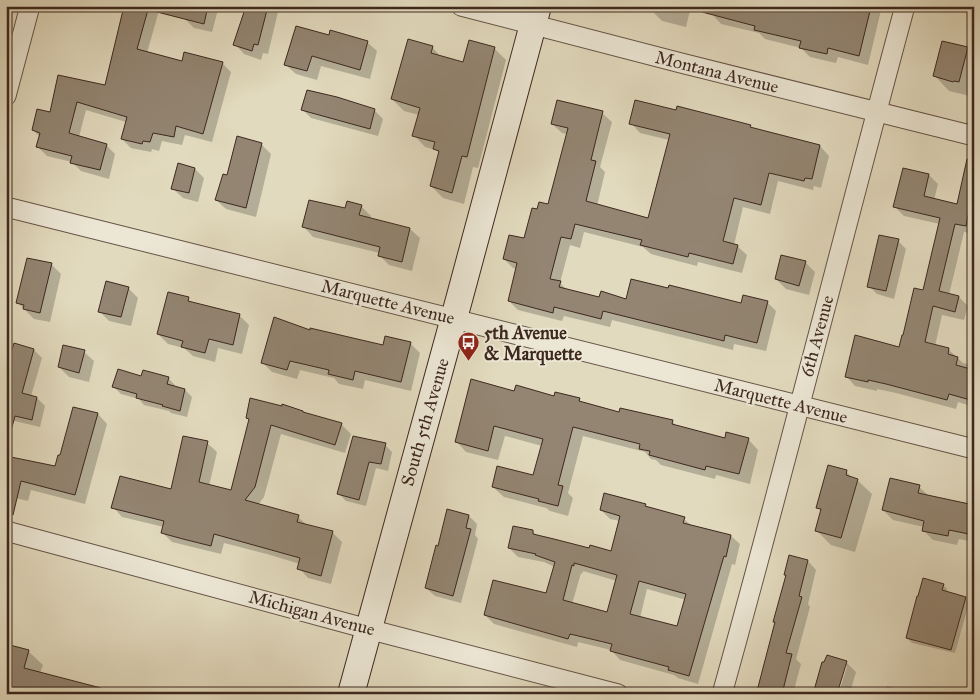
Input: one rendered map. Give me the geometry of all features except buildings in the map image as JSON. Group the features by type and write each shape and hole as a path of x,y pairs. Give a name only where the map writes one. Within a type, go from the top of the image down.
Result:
{"street":[{"path":"6,96 30,6"},
{"name":"Montana Avenue","path":"461,6 536,15 681,63 974,136"},
{"name":"6th Avenue","path":"722,694 755,576 905,6"},
{"name":"South 5th Avenue","path":"351,694 536,15"},
{"name":"Marquette Avenue","path":"6,208 974,449"},
{"name":"Michigan Avenue","path":"6,531 368,629 618,694"}],"place":[{"name":"5th Avenue & Marquette","path":"468,362"}]}
